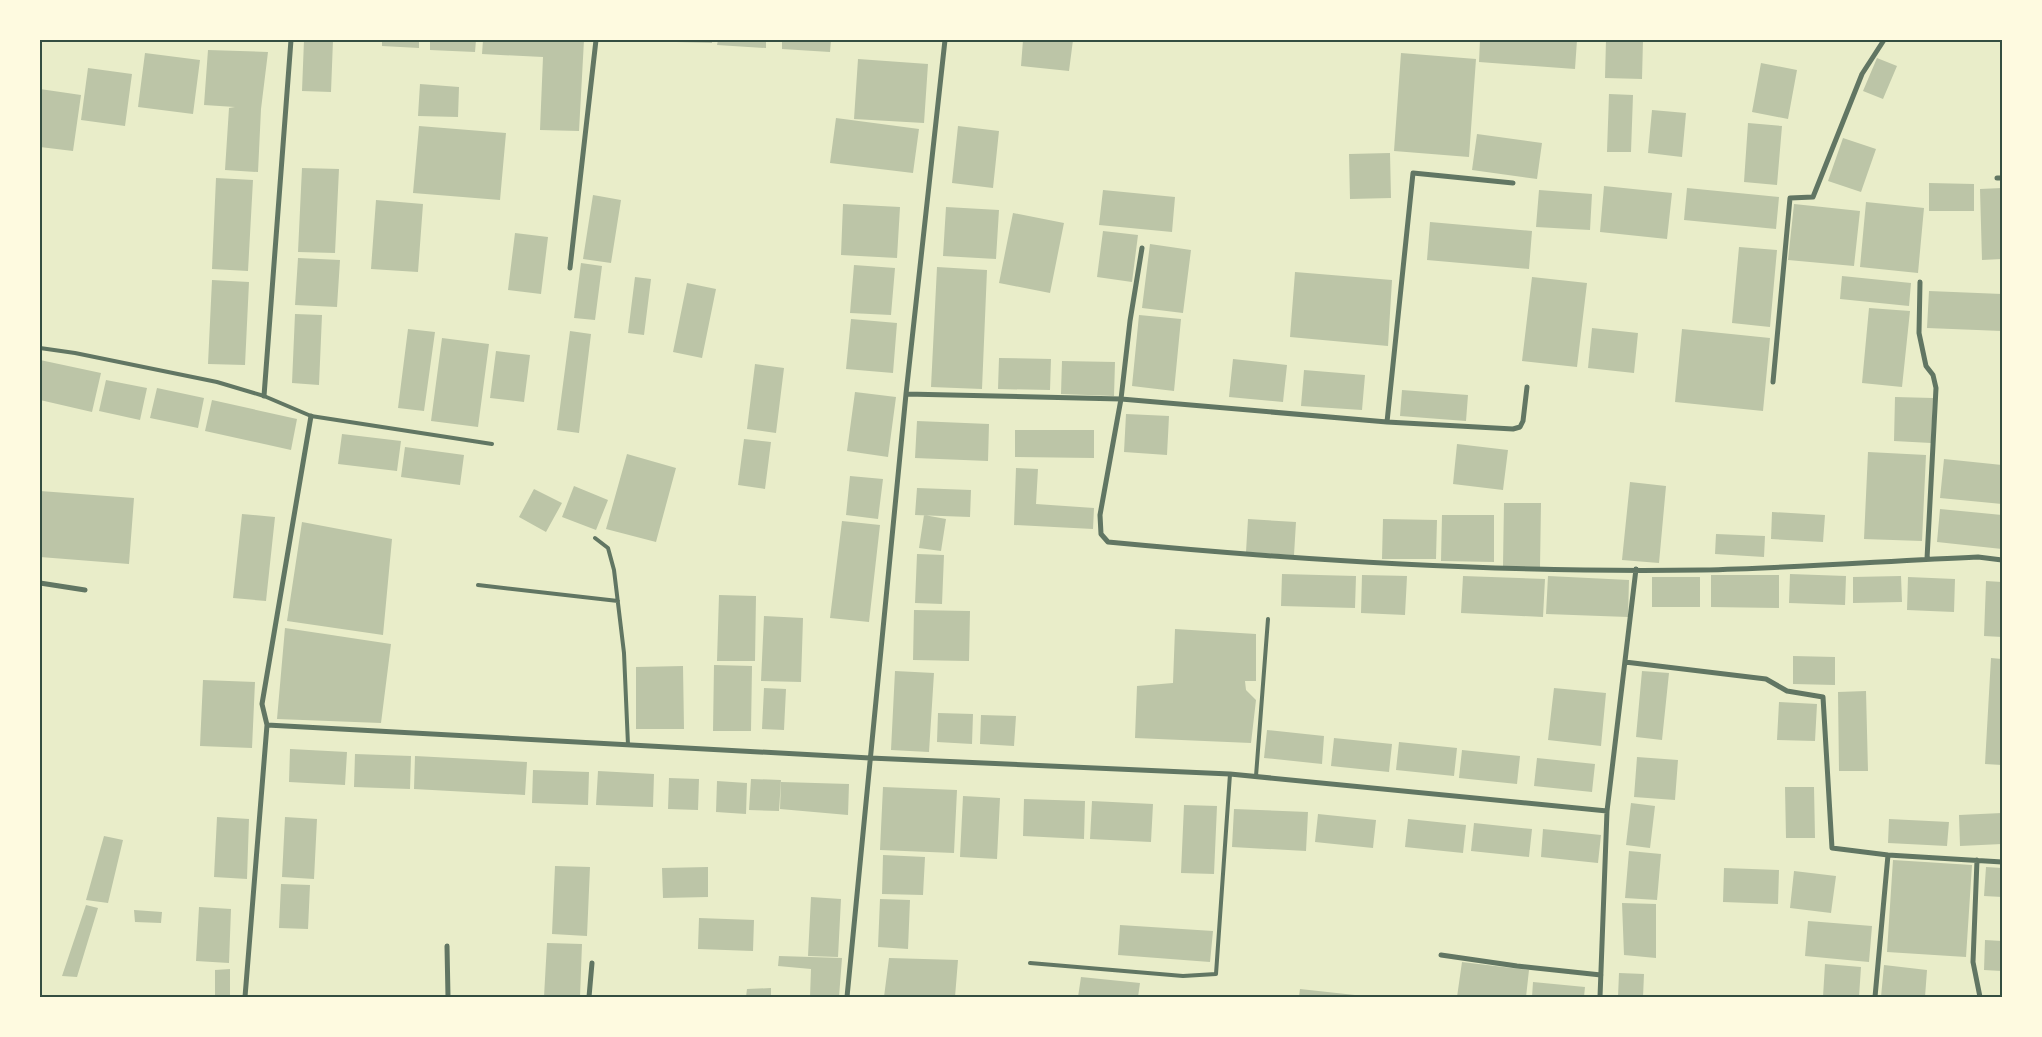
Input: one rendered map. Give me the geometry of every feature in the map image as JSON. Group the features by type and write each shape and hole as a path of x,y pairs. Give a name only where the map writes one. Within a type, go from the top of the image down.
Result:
{"street":[{"path":"264,396 291,40"},
{"path":"570,268 596,40"},
{"path":"847,997 906,394 944,40"},
{"path":"1773,382 1790,198 1813,197 1862,74 1884,40"},
{"path":"1387,422 1413,173 1513,183"},
{"path":"1142,248 1130,321 1121,399 1100,516 1101,534 1108,542 1264,556 1497,567 1636,570 1704,570 1978,557 2002,560"},
{"path":"1920,282 1919,333 1926,366 1933,375 1936,388 1928,559"},
{"path":"906,394 1121,399 1387,422 1513,429 1520,427 1523,422 1527,387"},
{"path":"245,997 267,725 262,704 311,416"},
{"path":"1600,997 1607,811 1636,570"},
{"path":"40,583 85,590"},
{"path":"1624,662 1766,679 1787,691 1823,697 1832,848 1888,855 2002,862"},
{"path":"267,725 870,758 1230,774 1607,811"},
{"path":"1875,997 1888,855"},
{"path":"1977,860 1973,962 1980,997"},
{"path":"447,946 448,997"},
{"path":"1441,955 1601,975"},
{"path":"589,997 592,964"}],"lane":[{"path":"40,348 76,353 217,382 264,396 311,416 492,444"},
{"path":"595,538 608,548 614,570 624,654 628,745"},
{"path":"478,585 618,601"},
{"path":"1256,776 1268,619"},
{"path":"1030,963 1183,976 1216,974 1230,774"}],"building":[{"path":"304,40 333,40 331,92 302,91"},
{"path":"382,40 419,40 419,48 382,46"},
{"path":"430,40 476,40 475,52 430,50"},
{"path":"483,40 584,40 579,131 540,130 543,57 482,54"},
{"path":"677,40 712,40 712,43 676,42"},
{"path":"718,40 766,40 766,48 717,45"},
{"path":"782,40 831,40 830,52 782,49"},
{"path":"1023,40 1073,40 1069,71 1021,66"},
{"path":"1480,40 1577,40 1575,69 1479,62"},
{"path":"1606,40 1643,40 1642,79 1605,78"},
{"path":"208,50 268,52 261,109 258,172 225,170 229,108 235,107 204,105"},
{"path":"145,53 200,60 193,114 138,107"},
{"path":"1401,53 1476,59 1469,157 1394,151"},
{"path":"1877,58 1897,66 1883,99 1863,91"},
{"path":"858,59 928,64 924,123 854,119"},
{"path":"1761,63 1797,70 1788,119 1752,112"},
{"path":"88,68 132,74 125,126 81,120"},
{"path":"420,84 459,87 458,117 418,116"},
{"path":"40,89 81,95 73,151 40,147"},
{"path":"1609,94 1633,95 1631,152 1607,152"},
{"path":"1652,110 1686,113 1682,157 1648,153"},
{"path":"836,118 919,129 913,173 830,163"},
{"path":"1748,123 1782,126 1777,185 1744,182"},
{"path":"419,126 506,133 500,200 413,193"},
{"path":"958,126 999,131 993,188 952,183"},
{"path":"1477,134 1542,143 1537,179 1472,170"},
{"path":"1843,138 1876,149 1861,192 1828,181"},
{"path":"1390,153 1391,198 1350,199 1349,154"},
{"path":"302,168 339,169 335,253 298,252"},
{"path":"216,178 253,180 248,271 212,269"},
{"path":"1929,183 1974,184 1974,211 1929,211"},
{"path":"1604,186 1672,193 1667,239 1600,232"},
{"path":"1687,188 1779,197 1776,229 1684,220"},
{"path":"2002,188 2002,259 1982,260 1980,189"},
{"path":"1103,190 1175,197 1172,232 1099,225"},
{"path":"1539,190 1592,194 1590,230 1536,227"},
{"path":"593,195 621,200 611,263 583,259"},
{"path":"376,200 423,204 418,272 371,269"},
{"path":"1866,202 1924,208 1918,273 1860,267"},
{"path":"843,204 900,207 897,258 841,255"},
{"path":"1794,204 1860,211 1854,266 1788,260"},
{"path":"946,207 999,210 996,259 943,256"},
{"path":"1013,213 1064,223 1050,293 999,283"},
{"path":"1430,222 1532,231 1529,269 1427,260"},
{"path":"1103,231 1138,235 1132,282 1097,277"},
{"path":"515,233 548,237 541,294 508,290"},
{"path":"1150,244 1191,250 1183,313 1142,308"},
{"path":"1739,247 1777,250 1770,327 1732,323"},
{"path":"298,258 340,260 337,307 295,305"},
{"path":"581,263 602,266 595,320 574,318"},
{"path":"854,265 895,268 891,315 850,313"},
{"path":"937,267 987,270 982,389 931,387"},
{"path":"1295,272 1392,280 1388,346 1290,337"},
{"path":"1842,276 1911,283 1909,306 1840,299"},
{"path":"635,277 651,279 644,335 628,333"},
{"path":"1532,277 1587,283 1577,367 1522,361"},
{"path":"212,280 249,282 245,365 208,364"},
{"path":"687,283 716,289 702,358 673,352"},
{"path":"1929,291 2002,294 2002,331 1927,328"},
{"path":"1869,308 1910,311 1902,387 1862,383"},
{"path":"295,314 322,315 319,385 292,383"},
{"path":"1139,315 1181,319 1174,391 1132,386"},
{"path":"851,319 897,323 893,373 846,369"},
{"path":"1592,328 1638,333 1634,373 1588,368"},
{"path":"408,329 435,332 424,411 398,408"},
{"path":"1682,329 1770,338 1763,411 1675,402"},
{"path":"570,331 591,334 579,433 557,430"},
{"path":"442,338 489,344 478,427 431,421"},
{"path":"496,351 530,355 524,402 490,398"},
{"path":"999,358 1051,359 1050,390 998,389"},
{"path":"1233,359 1287,365 1283,402 1229,397"},
{"path":"40,360 101,373 92,412 40,400"},
{"path":"1062,361 1115,362 1114,396 1061,394"},
{"path":"755,364 784,368 776,433 747,429"},
{"path":"1304,370 1365,375 1362,410 1301,406"},
{"path":"106,380 147,388 140,420 99,411"},
{"path":"157,388 204,398 198,428 150,418"},
{"path":"1402,390 1468,395 1466,421 1400,416"},
{"path":"855,392 896,397 888,457 847,451"},
{"path":"1895,397 1933,398 1931,443 1894,441"},
{"path":"212,400 297,419 291,450 205,431"},
{"path":"1126,414 1169,416 1167,455 1124,452"},
{"path":"917,421 989,424 988,461 915,458"},
{"path":"1015,430 1094,430 1094,458 1015,457"},
{"path":"342,434 401,441 397,471 338,464"},
{"path":"744,439 771,442 765,489 738,485"},
{"path":"1457,444 1508,450 1503,490 1453,484"},
{"path":"405,447 464,455 460,485 401,477"},
{"path":"1868,452 1926,455 1922,541 1864,539"},
{"path":"627,454 676,468 656,542 606,529"},
{"path":"1944,459 2002,465 2002,504 1940,498"},
{"path":"1016,468 1038,469 1036,504 1094,508 1093,529 1014,525"},
{"path":"850,476 883,479 878,519 846,515"},
{"path":"1630,482 1666,486 1659,563 1622,560"},
{"path":"574,486 608,500 596,530 562,517"},
{"path":"917,488 971,490 970,517 915,515"},
{"path":"534,489 562,503 546,532 519,517"},
{"path":"40,491 134,498 129,564 40,557"},
{"path":"1504,503 1541,503 1540,567 1503,566"},
{"path":"1940,509 2002,515 2002,549 1937,542"},
{"path":"1772,512 1825,515 1823,542 1771,539"},
{"path":"242,514 275,517 266,601 233,598"},
{"path":"924,515 946,519 941,551 919,548"},
{"path":"1442,515 1494,515 1494,562 1441,561"},
{"path":"1248,519 1296,522 1294,555 1246,552"},
{"path":"1383,519 1437,520 1436,559 1382,559"},
{"path":"842,521 880,525 869,622 830,618"},
{"path":"302,522 392,539 383,635 287,621"},
{"path":"1716,534 1765,536 1764,557 1715,554"},
{"path":"917,554 944,555 942,604 915,603"},
{"path":"1282,574 1356,576 1355,608 1281,606"},
{"path":"1790,574 1846,576 1845,605 1789,603"},
{"path":"1362,575 1407,576 1405,615 1361,613"},
{"path":"1711,575 1779,575 1779,608 1711,607"},
{"path":"1463,576 1545,579 1543,617 1461,613"},
{"path":"1548,576 1629,580 1628,617 1546,614"},
{"path":"1901,576 1902,602 1853,603 1853,577"},
{"path":"1652,577 1700,577 1700,607 1652,607"},
{"path":"1908,577 1955,579 1954,612 1907,610"},
{"path":"1986,581 2002,582 2002,637 1984,636"},
{"path":"719,595 756,596 755,661 717,661"},
{"path":"914,610 970,611 969,661 913,660"},
{"path":"764,616 803,618 801,682 761,681"},
{"path":"285,628 391,644 381,723 277,719"},
{"path":"1175,629 1256,634 1256,681 1245,681 1246,690 1256,700 1251,743 1135,738 1137,686 1173,683"},
{"path":"1793,656 1835,657 1835,685 1793,684"},
{"path":"1991,658 2002,659 2002,765 1985,764"},
{"path":"714,665 752,666 751,731 713,731"},
{"path":"683,666 684,729 636,729 636,667"},
{"path":"895,671 934,673 929,752 891,750"},
{"path":"1642,671 1669,673 1662,740 1636,737"},
{"path":"203,680 255,682 252,748 200,746"},
{"path":"764,688 786,689 784,730 762,729"},
{"path":"1554,688 1606,693 1601,746 1548,740"},
{"path":"1866,691 1868,771 1839,771 1838,692"},
{"path":"1779,702 1817,704 1815,741 1777,740"},
{"path":"938,713 973,714 972,744 937,742"},
{"path":"981,715 1016,716 1014,746 980,744"},
{"path":"1267,730 1324,736 1322,764 1264,758"},
{"path":"1334,738 1392,744 1389,772 1331,766"},
{"path":"1399,742 1457,748 1454,776 1396,770"},
{"path":"290,749 347,752 345,785 289,782"},
{"path":"1462,750 1520,756 1517,784 1459,778"},
{"path":"355,754 411,756 410,789 354,787"},
{"path":"415,756 527,762 525,795 414,789"},
{"path":"1637,757 1678,760 1675,800 1634,797"},
{"path":"1537,758 1595,764 1592,792 1534,786"},
{"path":"533,770 589,772 588,805 532,803"},
{"path":"598,771 654,774 653,807 596,805"},
{"path":"669,778 699,779 698,810 668,809"},
{"path":"751,779 781,780 779,811 749,810"},
{"path":"717,781 747,783 746,814 716,812"},
{"path":"781,782 849,784 848,815 780,809"},
{"path":"883,787 957,790 954,853 880,850"},
{"path":"1785,787 1814,787 1815,838 1786,838"},
{"path":"963,796 1000,798 997,859 960,857"},
{"path":"1024,799 1085,801 1084,839 1023,836"},
{"path":"1092,801 1153,804 1151,842 1090,839"},
{"path":"1631,803 1655,806 1650,848 1626,845"},
{"path":"1184,805 1217,806 1214,874 1181,873"},
{"path":"1234,809 1308,812 1306,851 1232,847"},
{"path":"2002,813 2002,844 1960,846 1959,815"},
{"path":"1318,814 1376,820 1373,848 1315,842"},
{"path":"217,817 249,819 247,879 214,877"},
{"path":"285,817 317,819 314,879 282,877"},
{"path":"1408,819 1466,825 1463,853 1405,847"},
{"path":"1889,819 1949,822 1947,846 1888,843"},
{"path":"1474,823 1532,829 1529,857 1471,851"},
{"path":"1543,829 1601,835 1598,863 1541,857"},
{"path":"104,836 123,840 108,903 86,900"},
{"path":"1629,851 1661,854 1657,900 1625,898"},
{"path":"883,855 925,857 923,895 882,894"},
{"path":"1893,860 1972,865 1966,957 1887,952"},
{"path":"555,866 590,867 587,936 552,934"},
{"path":"708,867 708,897 663,898 662,868"},
{"path":"1986,867 2002,868 2002,897 1984,896"},
{"path":"1724,868 1779,870 1778,904 1723,902"},
{"path":"1794,871 1836,876 1831,913 1790,908"},
{"path":"281,884 310,885 308,929 279,928"},
{"path":"811,897 841,899 838,957 808,956"},
{"path":"880,899 910,900 908,949 878,947"},
{"path":"1622,903 1656,904 1656,958 1624,955"},
{"path":"86,905 98,908 77,977 62,976"},
{"path":"199,907 231,909 229,963 196,961"},
{"path":"134,910 162,912 161,923 135,922"},
{"path":"699,918 754,920 753,951 698,949"},
{"path":"1808,921 1872,926 1869,962 1805,956"},
{"path":"1120,925 1213,931 1210,962 1118,955"},
{"path":"1985,940 2002,941 2002,971 1984,970"},
{"path":"547,943 582,944 580,997 544,997"},
{"path":"779,956 842,958 839,997 810,997 811,969 778,966"},
{"path":"889,958 958,960 955,997 884,997"},
{"path":"1462,962 1529,970 1526,997 1457,997"},
{"path":"1825,964 1861,967 1859,997 1823,997"},
{"path":"1884,965 1927,970 1925,997 1881,997"},
{"path":"230,969 230,997 215,997 215,970"},
{"path":"1619,973 1644,974 1643,997 1618,997"},
{"path":"1081,977 1140,983 1138,997 1078,997"},
{"path":"1533,982 1585,987 1584,997 1532,997"},
{"path":"771,988 771,997 746,997 747,989"},
{"path":"1300,989 1364,996 1364,997 1299,997"}]}
